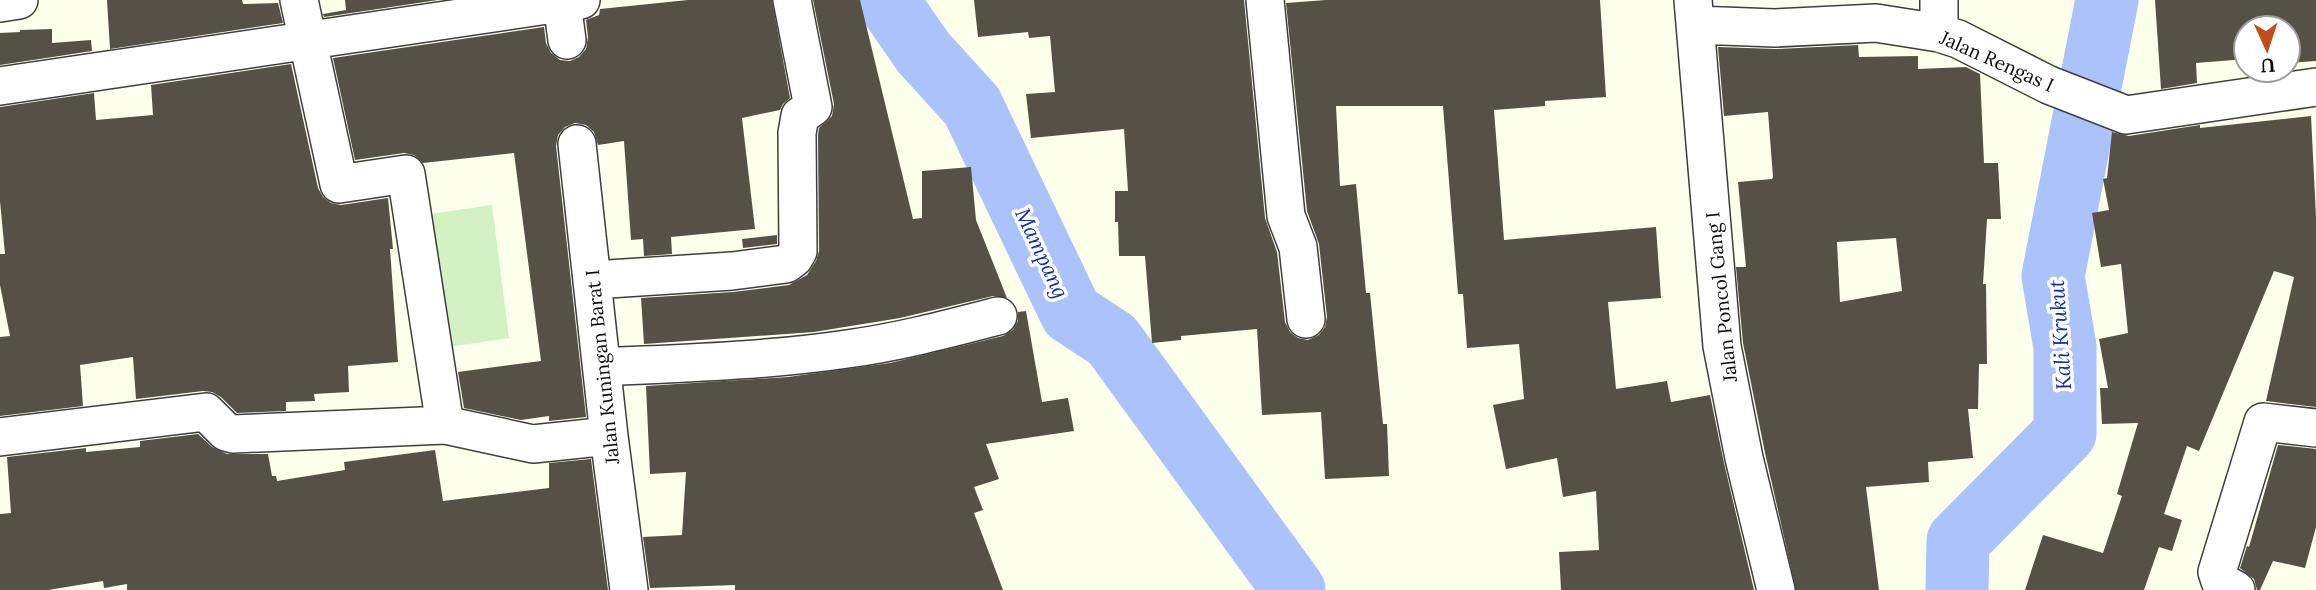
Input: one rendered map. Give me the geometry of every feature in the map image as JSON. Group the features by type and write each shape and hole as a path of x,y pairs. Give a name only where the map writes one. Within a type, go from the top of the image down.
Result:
{"street":[{"path":"0,3 19,0"},
{"path":"299,0 339,184 406,174 445,425"},
{"path":"593,280 732,271 786,264 794,258 798,251 797,133 800,116 813,107 792,0"},
{"path":"1265,0 1286,216 1298,247 1306,319"},
{"path":"0,86 308,40 497,6 571,1 567,40"},
{"name":"Jalan Rengas I","path":"1695,12 1775,28 1876,23 1939,16 1958,39 2049,85 2126,115 2316,87"},
{"name":"Jalan Poncol Gang I","path":"1695,12 1722,345 1744,458 1776,590"},
{"name":"Jalan Kuningan Barat I","path":"577,144 629,590"},
{"path":"603,367 763,358 848,349 931,334 998,316"},
{"path":"0,437 206,412 226,432 233,434 445,425 533,444 609,436"},
{"path":"2236,590 2220,581 2217,572 2263,422 2316,428"}],"green space":[{"path":"492,205 509,338 435,349 417,216"}],"building":[{"path":"107,0 242,0 243,4 278,3 283,23 110,49"},
{"path":"345,0 438,0 324,17 323,14 346,10"},
{"path":"688,0 772,0 790,98 780,110 742,118 755,229 671,237 672,254 644,256 643,239 631,240 624,141 598,145 594,132 586,125 575,123 565,127 558,135 556,146 586,417 549,421 549,416 521,420 464,408 458,372 541,361 514,153 423,163 414,155 404,153 355,160 333,58 544,27 546,43 551,53 560,60 570,61 579,57 586,49 586,20 599,15 600,9"},
{"path":"813,0 860,0 913,219 922,218 922,171 971,167 976,220 1007,298 993,296 900,318 814,332 644,344 641,298 789,285 807,275 816,261 819,251 818,135 819,128 832,116 834,104"},
{"path":"974,0 1244,0 1265,218 1277,252 1285,322 1290,332 1298,338 1308,340 1319,335 1325,327 1327,317 1319,244 1307,211 1286,3 1326,0 1600,0 1606,97 1545,101 1545,106 1494,110 1504,240 1656,227 1661,298 1608,302 1616,389 1667,381 1671,402 1710,395 1754,590 1561,590 1559,552 1599,550 1596,491 1563,497 1557,458 1506,469 1493,405 1524,399 1519,344 1467,348 1463,294 1458,294 1443,106 1336,106 1340,186 1356,184 1366,293 1370,293 1383,424 1387,424 1389,476 1325,479 1321,412 1262,415 1257,329 1181,336 1181,340 1152,343 1145,256 1119,256 1115,191 1128,191 1124,129 1031,138 1026,94 1055,92 1050,36 1029,38 1028,32 978,37"},
{"path":"2155,0 2316,0 2316,61 2302,62 2302,14 2232,14 2232,60 2196,63 2197,83 2161,89"},
{"path":"52,29 52,43 91,40 92,51 0,65 0,33"},
{"path":"1858,45 1859,57 1918,56 1918,69 1966,67 1980,74 1984,163 1998,163 2001,219 1987,219 1983,284 1986,284 1987,364 1979,364 1978,409 1968,409 1973,458 1928,462 1929,482 1866,487 1879,590 1796,590 1743,343 1736,267 1746,267 1738,182 1773,177 1768,112 1724,116 1718,47 1776,49","holes":["1896,238 1902,291 1840,302 1837,242"]},
{"path":"291,64 318,188 323,197 331,203 341,205 388,198 398,362 348,366 349,392 314,394 315,401 286,402 286,411 237,413 212,392 136,399 133,357 80,365 83,406 0,416 0,337 10,336 0,285 0,254 5,254 0,201 0,107 94,93 96,120 153,115 151,85"},
{"path":"2311,116 2316,217 2316,407 2266,401 2294,277 2274,271 2199,451 2187,446 2164,514 2182,520 2172,551 2159,547 2144,590 2025,590 2043,535 2103,553 2122,496 2117,494 2138,423 2102,424 2100,388 2108,388 2099,339 2128,333 2121,264 2101,267 2092,213 2109,210 2103,179 2107,178 2112,132 2129,136 2200,125 2200,128"},
{"path":"777,235 777,244 743,248 742,239"},
{"path":"1026,311 1042,402 1068,398 1074,431 986,444 999,479 974,487 983,510 974,513 1003,590 735,590 735,585 650,588 643,537 682,535 686,472 650,474 646,386 788,377 890,363 1003,336 1013,330 1018,321 1018,312"},
{"path":"198,434 212,447 227,454 268,454 272,476 276,476 277,481 345,470 344,462 435,450 443,501 549,488 549,463 591,459 608,590 127,590 127,584 104,588 103,581 48,590 0,590 0,514 11,513 7,457 86,448 86,452 140,447 140,441"},
{"path":"2278,445 2316,449 2316,527 2305,568 2273,561 2260,590 2257,590 2254,579 2240,568 2247,546 2249,547"}],"waterway":[{"name":"Mampang","path":"887,0 923,52 972,106 1071,313 1112,340 1294,590"},
{"name":"Kali Krukut","path":"1957,590 1958,541 2065,433 2065,347 2053,276 2107,0"}]}
